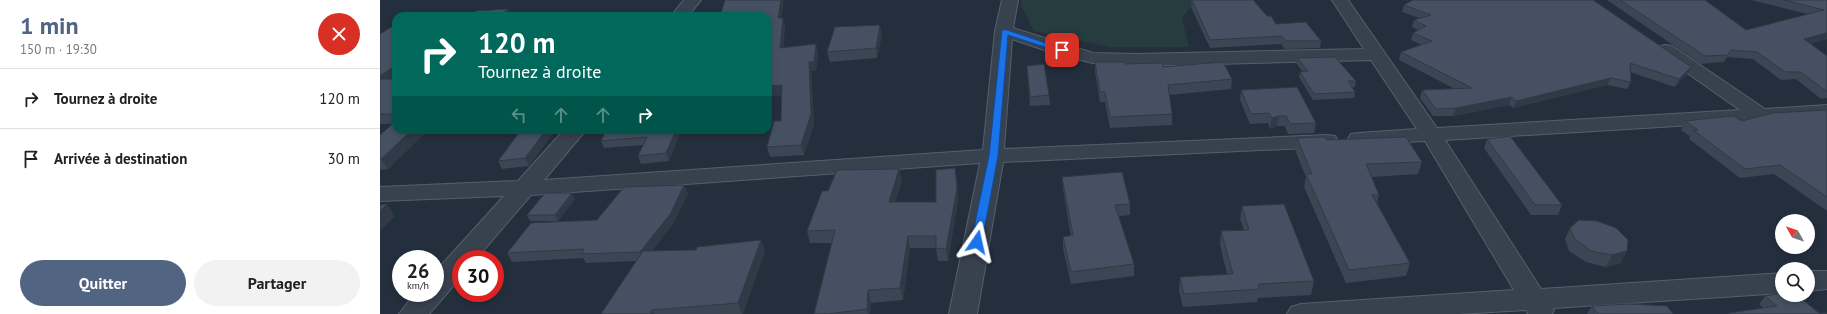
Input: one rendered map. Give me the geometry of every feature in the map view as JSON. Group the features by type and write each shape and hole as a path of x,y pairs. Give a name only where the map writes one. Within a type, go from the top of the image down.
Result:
{"street":[{"path":"683,12 694,0"},
{"path":"963,314 993,156 1004,32 1010,0"},
{"path":"1340,0 1432,136 1538,307"},
{"path":"1004,32 1093,58 1137,60 1377,54"},
{"path":"1651,40 1761,115"},
{"path":"380,194 525,188 993,156 1432,136 1827,111"},
{"path":"469,250 572,134"},
{"path":"444,279 452,269"},
{"path":"1815,281 1827,280"},
{"path":"1301,314 1538,307 1775,284"},
{"path":"413,314 423,302"}],"green space":[{"path":"1022,0 1196,0 1182,18 1189,47 1110,47 1034,31 1021,5"}],"building":[{"path":"725,0 781,0 778,18 783,18 780,48 816,44 814,62 809,62 811,114 801,145 767,147 770,134 772,134 774,121 781,121 782,85 772,86 772,12 721,12"},
{"path":"1192,0 1253,0 1267,16 1271,16 1276,24 1306,22 1321,41 1286,41 1282,36 1210,40"},
{"path":"1413,0 1593,0 1691,67 1679,79 1630,63 1631,82 1611,78 1516,101 1512,97 1456,108 1436,109 1422,90 1472,88 1401,52 1432,41 1413,33 1426,26 1414,20 1431,15 1404,5"},
{"path":"1620,0 1705,0 1746,30 1824,10 1784,0 1827,0 1827,33 1804,39 1827,56 1827,91 1801,72 1785,72 1757,52 1731,50 1728,55 1705,56"},
{"path":"508,9 505,12 475,12"},
{"path":"880,25 876,48 827,52 835,27"},
{"path":"392,26 392,68 380,76 380,34"},
{"path":"1335,57 1356,81 1348,81 1355,92 1314,94 1300,72 1308,71 1297,58"},
{"path":"1095,62 1125,62 1125,64 1162,63 1163,67 1223,62 1232,79 1168,85 1172,114 1110,117 1105,92 1100,92"},
{"path":"1044,64 1049,95 1030,97 1027,66"},
{"path":"380,79 392,79 392,114 380,114"},
{"path":"1297,87 1316,123 1290,124 1286,116 1272,118 1269,113 1251,114 1241,90"},
{"path":"1827,110 1827,197 1780,165 1745,169 1693,130 1698,130 1685,121 1733,116 1742,121 1773,113"},
{"path":"392,124 392,134 408,134 381,159 380,135"},
{"path":"518,134 543,134 525,158 498,161"},
{"path":"604,134 674,134 666,153 638,156 647,137 601,141"},
{"path":"1510,136 1562,205 1535,205 1487,139"},
{"path":"1325,137 1327,140 1406,137 1422,162 1366,164 1379,195 1372,195 1410,263 1349,270 1306,174 1312,174 1297,138"},
{"path":"955,168 957,188 946,249 936,248 936,236 908,236 900,288 868,290 867,309 828,314 814,314 835,230 807,231 822,191 828,191 837,170 899,169 889,202 936,202 936,170"},
{"path":"1122,172 1130,204 1115,205 1134,264 1071,272 1063,237 1073,235 1062,177"},
{"path":"684,185 671,213 640,252 581,254 584,249 507,253 531,223 597,220 624,187"},
{"path":"545,193 572,193 555,215 527,215"},
{"path":"387,204 380,211 380,205"},
{"path":"1284,204 1314,281 1259,284 1259,289 1184,294 1180,277 1233,274 1221,231 1249,230 1242,206"},
{"path":"1579,220 1597,221 1616,228 1628,240 1627,251 1612,255 1591,251 1575,239 1570,228"},
{"path":"761,240 738,303 652,310 650,314 601,314 643,251 696,250 697,247"},
{"path":"1775,294 1775,302 1806,302 1819,313 1827,314 1729,313 1777,306 1765,296"},
{"path":"1629,304 1667,306 1673,314 1598,314 1592,306"}],"route":[{"path":"977,242 993,156 1004,32 1062,50"}]}
